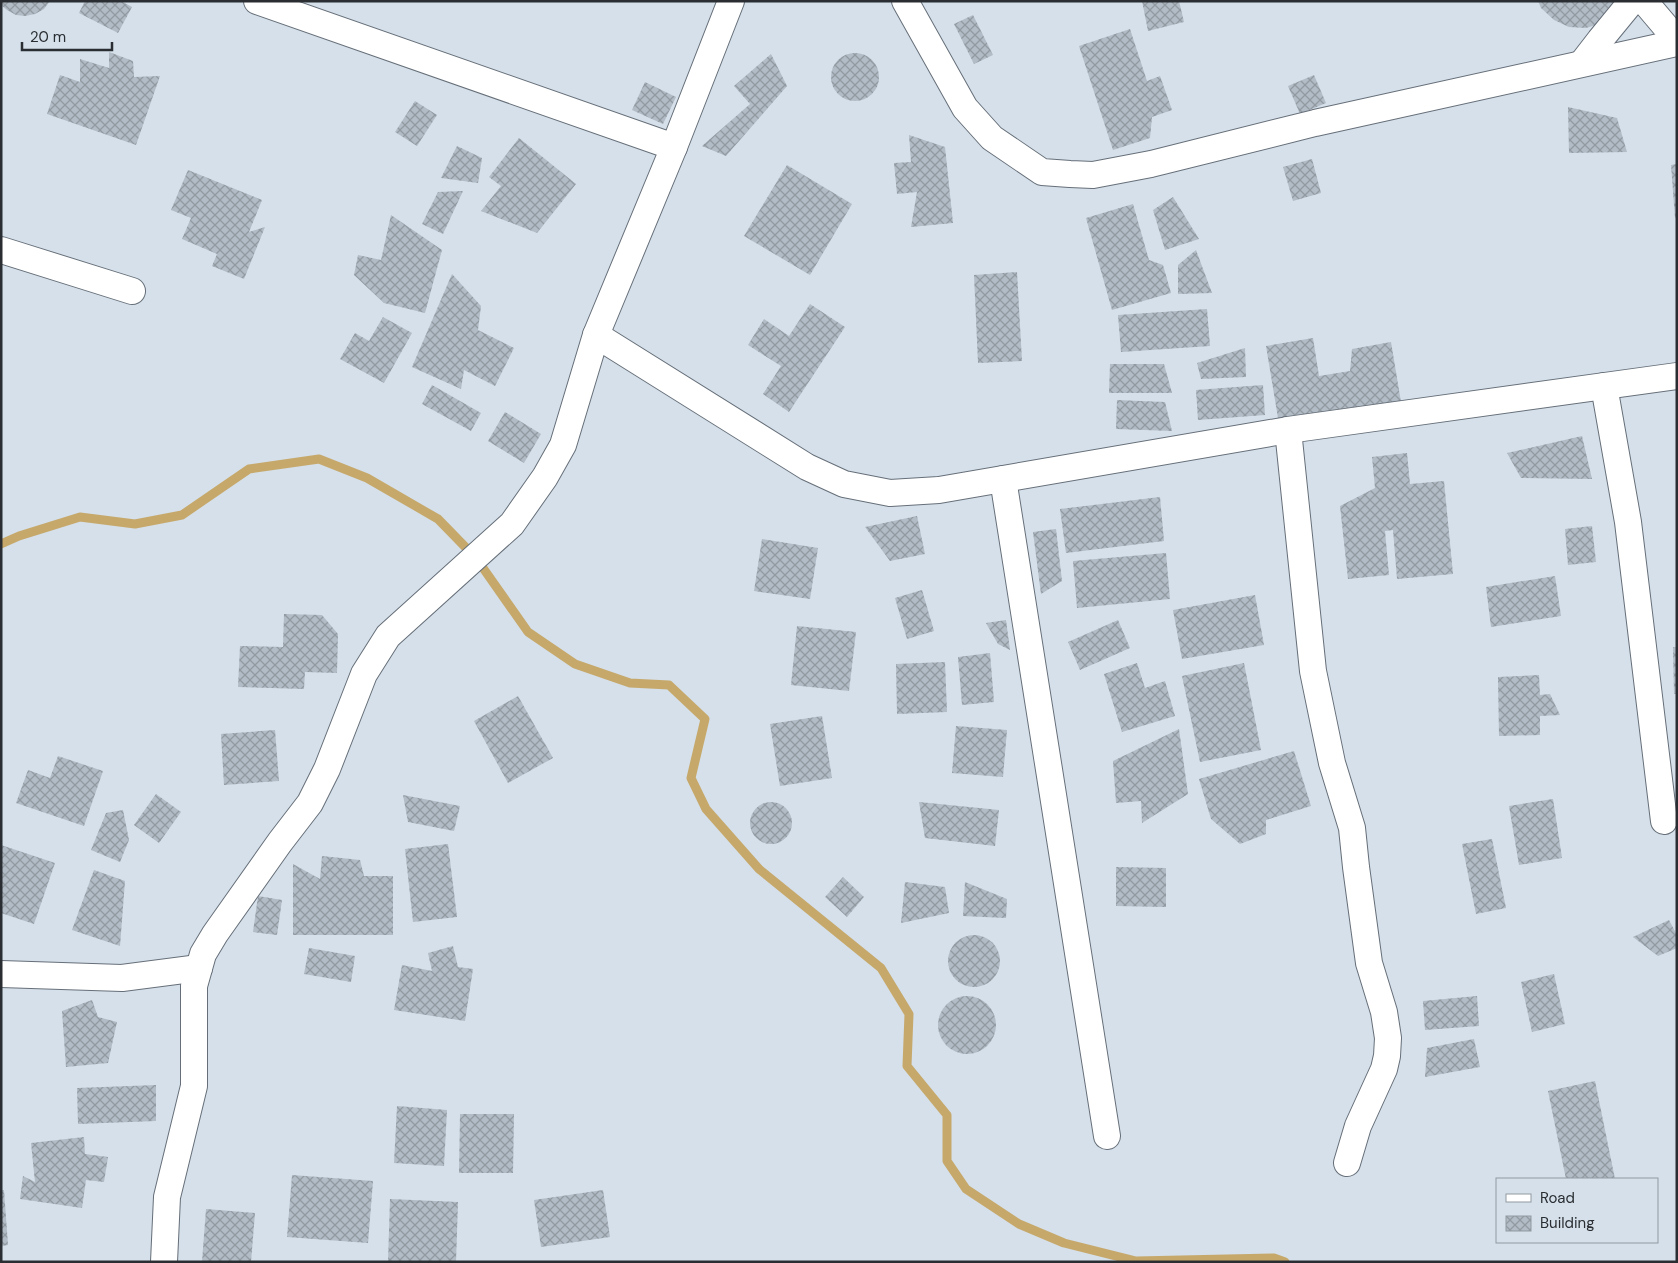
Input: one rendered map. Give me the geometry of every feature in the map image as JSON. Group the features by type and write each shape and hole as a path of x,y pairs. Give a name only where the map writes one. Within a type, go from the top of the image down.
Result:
{"street":[{"path":"257,1 674,147"},
{"path":"164,1262 167,1197 194,1086 194,986 203,954 280,842 310,803 327,769 364,674 388,636 512,524 545,477 563,445 596,335 674,147 731,1"},
{"path":"905,1 965,108 992,138 1042,172 1093,175 1151,164 1316,123 1677,41 1644,1"},
{"path":"1583,62 1632,1"},
{"path":"1,250 132,290"},
{"path":"596,335 801,463 844,484 890,493 939,490 1288,430 1677,376"},
{"path":"1604,386 1628,522 1664,821"},
{"path":"1288,430 1313,671 1332,763 1352,828 1369,963 1384,1012 1388,1038 1384,1069 1358,1126 1348,1163"},
{"path":"1003,479 1107,1136"},
{"path":"1,974 122,978 199,968"}],"building":[{"path":"1,1 50,1 44,9 35,14 25,16 16,15 7,10 1,5"},
{"path":"85,1 121,1 132,7 118,33 79,13"},
{"path":"1142,1 1179,1 1184,22 1148,31"},
{"path":"1538,1 1626,1 1602,23 1586,28 1569,27 1554,20 1541,8"},
{"path":"973,15 993,55 974,64 954,24"},
{"path":"1130,29 1147,81 1160,76 1172,110 1152,117 1150,138 1113,150 1079,46"},
{"path":"109,52 133,61 134,77 160,76 136,145 47,114 60,75 80,82 80,59 109,68"},
{"path":"855,53 864,55 872,60 877,68 879,77 877,86 872,94 864,99 855,101 846,99 838,94 833,86 831,77 833,68 838,60 846,55"},
{"path":"771,54 787,86 726,156 702,146 750,104 734,86"},
{"path":"1314,75 1326,103 1300,114 1288,86"},
{"path":"645,82 676,97 663,124 632,110"},
{"path":"415,101 437,115 417,146 395,132"},
{"path":"1568,107 1617,118 1627,152 1569,153"},
{"path":"909,135 945,147 953,223 911,227 917,192 897,194 894,163 911,162"},
{"path":"519,138 576,184 537,233 481,211 501,186 489,177"},
{"path":"457,146 482,158 478,183 441,178"},
{"path":"1312,159 1321,193 1293,201 1283,167"},
{"path":"1677,164 1677,218 1675,218 1671,165"},
{"path":"787,165 852,204 810,275 744,236"},
{"path":"188,170 262,200 249,232 265,227 244,279 212,266 217,254 182,239 191,218 171,210"},
{"path":"463,191 443,234 422,224 438,192"},
{"path":"1173,197 1199,239 1165,250 1153,210"},
{"path":"1133,204 1149,260 1163,265 1171,293 1112,310 1086,218"},
{"path":"391,215 442,250 425,313 384,303 354,275 358,255 381,260"},
{"path":"1196,250 1212,293 1178,294 1178,265"},
{"path":"1017,272 1022,361 978,363 974,275"},
{"path":"452,274 481,306 478,330 514,348 495,386 464,370 461,389 412,367"},
{"path":"810,304 845,327 789,412 763,394 781,366 748,345 764,319 789,336"},
{"path":"1207,309 1210,346 1121,352 1118,315"},
{"path":"383,317 412,333 384,383 340,359 355,333 369,341"},
{"path":"1313,338 1319,376 1350,371 1352,349 1391,342 1401,402 1279,424 1266,346"},
{"path":"1245,348 1246,377 1201,379 1197,363"},
{"path":"1110,364 1164,364 1172,393 1109,393"},
{"path":"432,385 481,413 471,431 422,404"},
{"path":"1263,385 1265,415 1198,420 1196,390"},
{"path":"1117,400 1165,402 1172,431 1116,429"},
{"path":"505,412 541,434 524,463 488,441"},
{"path":"1582,436 1592,479 1521,478 1507,453"},
{"path":"1407,453 1410,484 1444,481 1453,574 1397,579 1393,530 1385,531 1389,575 1348,579 1340,506 1375,488 1372,457"},
{"path":"1160,497 1164,541 1066,553 1060,509"},
{"path":"917,516 925,554 890,561 865,527"},
{"path":"1592,526 1596,562 1568,565 1565,529"},
{"path":"1056,529 1062,581 1041,594 1033,532"},
{"path":"762,539 818,548 810,599 754,591"},
{"path":"1166,553 1170,599 1077,608 1073,561"},
{"path":"1555,576 1561,616 1491,627 1486,587"},
{"path":"922,590 934,631 907,639 895,598"},
{"path":"1255,595 1264,645 1182,659 1173,610"},
{"path":"284,614 322,615 338,634 337,673 305,672 304,689 238,687 240,646 283,647"},
{"path":"1006,620 1010,650 998,644 986,623"},
{"path":"1118,620 1130,648 1080,670 1068,642"},
{"path":"797,626 856,632 849,691 791,685"},
{"path":"1673,647 1677,647 1677,694 1674,694"},
{"path":"990,653 994,702 962,705 958,657"},
{"path":"945,662 947,712 897,714 896,664"},
{"path":"1137,663 1145,688 1165,681 1175,716 1122,732 1104,674"},
{"path":"1244,663 1261,750 1200,762 1182,676"},
{"path":"1539,675 1540,695 1550,694 1560,715 1540,716 1540,735 1499,736 1498,677"},
{"path":"518,696 553,758 508,783 474,721"},
{"path":"822,716 832,778 780,786 770,724"},
{"path":"956,726 1007,730 1003,777 952,773"},
{"path":"1179,729 1188,794 1142,823 1141,801 1116,803 1113,761"},
{"path":"275,730 279,781 224,785 221,734"},
{"path":"1294,751 1311,806 1266,820 1266,834 1240,844 1211,819 1199,779"},
{"path":"58,756 103,771 84,826 16,803 28,770 50,778"},
{"path":"156,794 181,812 159,843 134,825"},
{"path":"403,795 460,806 454,831 408,822"},
{"path":"1553,799 1562,858 1519,865 1509,806"},
{"path":"775,802 783,805 789,811 792,823 789,835 783,841 767,844 759,841 753,835 750,819 753,811 759,805"},
{"path":"919,802 999,810 995,846 925,838"},
{"path":"123,810 129,840 120,862 91,850 106,813"},
{"path":"1492,839 1506,908 1476,914 1462,844"},
{"path":"448,844 457,917 413,922 405,849"},
{"path":"1,845 55,863 34,924 1,913"},
{"path":"322,856 360,860 364,876 393,876 393,935 293,935 293,864 320,879"},
{"path":"1116,867 1166,868 1166,907 1116,906"},
{"path":"94,870 125,881 120,946 72,930"},
{"path":"843,877 864,897 847,917 825,897"},
{"path":"905,882 945,887 949,913 901,923"},
{"path":"965,882 1007,899 1006,918 963,916"},
{"path":"258,896 282,900 277,935 253,932"},
{"path":"1669,920 1677,935 1677,948 1658,956 1633,937"},
{"path":"969,935 979,935 993,942 1000,956 1000,966 993,980 979,987 969,987 959,983 952,976 948,966 948,956 952,946 959,939"},
{"path":"453,946 458,967 473,969 465,1021 394,1010 402,965 432,971 428,953"},
{"path":"309,948 355,956 351,982 304,974"},
{"path":"1554,974 1565,1024 1532,1032 1521,982"},
{"path":"967,996 978,998 991,1009 996,1025 994,1036 983,1049 967,1054 956,1052 943,1041 938,1025 940,1014 951,1001"},
{"path":"1477,996 1479,1026 1425,1030 1423,1001"},
{"path":"92,1000 98,1017 117,1022 108,1063 66,1067 62,1011"},
{"path":"1474,1039 1480,1067 1425,1077 1427,1048"},
{"path":"1595,1081 1615,1178 1566,1178 1548,1091"},
{"path":"156,1085 156,1121 78,1124 77,1088"},
{"path":"397,1106 447,1110 444,1166 394,1163"},
{"path":"460,1114 514,1114 513,1173 459,1173"},
{"path":"84,1137 85,1154 108,1157 104,1182 86,1180 82,1208 20,1199 23,1176 35,1182 31,1143"},
{"path":"292,1175 373,1181 368,1243 287,1237"},
{"path":"1,1190 4,1190 8,1245 1,1246"},
{"path":"603,1190 610,1237 541,1247 534,1200"},
{"path":"390,1199 458,1202 456,1262 388,1262"},
{"path":"206,1209 255,1213 251,1262 202,1262"}],"waterway":[{"path":"1,544 19,536 80,517 135,524 182,515 249,469 319,459 367,478 438,519 476,558 528,632 575,664 630,683 669,685 705,719 691,778 706,809 759,869 881,968 909,1014 907,1066 947,1115 947,1161 966,1189 1019,1224 1064,1243 1136,1261 1274,1258 1285,1262"}]}
